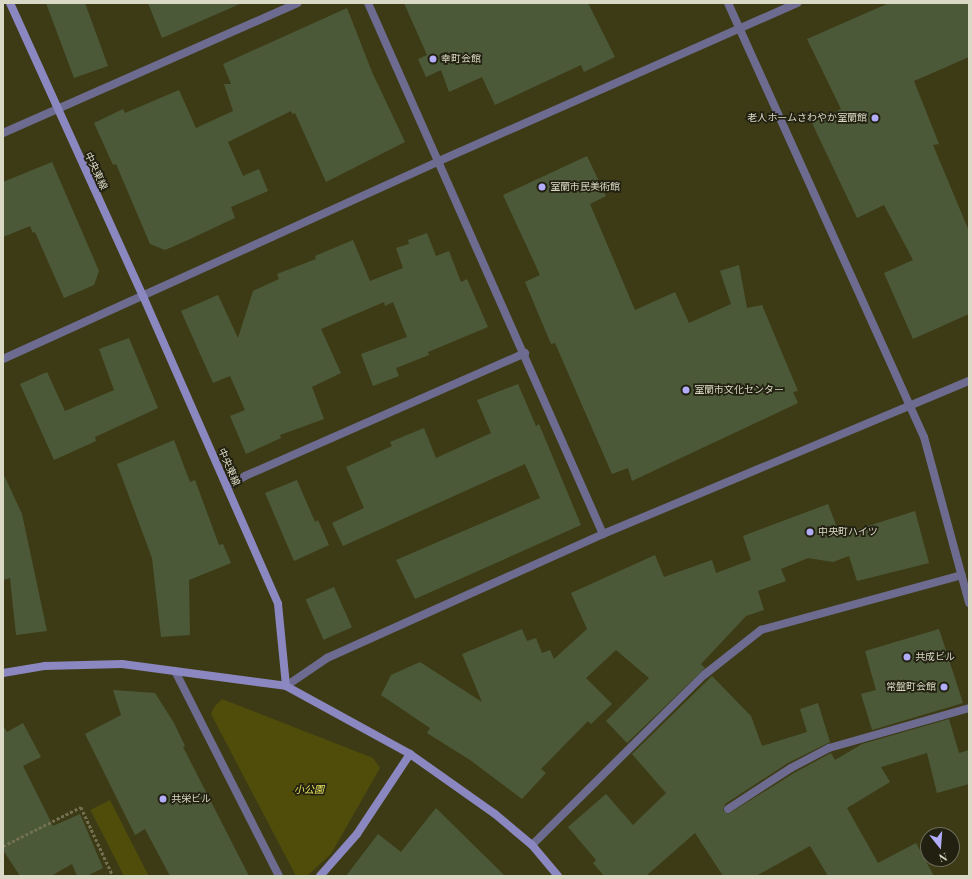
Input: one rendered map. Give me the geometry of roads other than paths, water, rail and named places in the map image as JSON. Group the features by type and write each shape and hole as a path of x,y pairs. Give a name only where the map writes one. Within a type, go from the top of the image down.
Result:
{"main road":[{"name":"中央東線","path":"10,3 143,296 278,604 286,686"},
{"path":"3,674 45,666 122,664 286,686 410,754 495,814 532,845 558,876"},
{"path":"320,876 357,834 410,754"}],"street":[{"path":"3,133 298,3"},
{"path":"368,3 525,353 603,534"},
{"path":"728,3 924,437 969,603"},
{"path":"3,359 439,161 798,3"},
{"path":"227,487 253,473 525,353"},
{"path":"286,686 327,658 603,534 911,407 969,381"},
{"path":"532,845 704,675 761,630 962,575"},
{"path":"175,671 279,876"},
{"path":"728,810 791,768 829,748 969,708"}],"place":[{"name":"幸町会館","path":"433,59"},
{"name":"老人ホームさわやか室蘭館","path":"875,118"},
{"name":"室蘭市民美術館","path":"542,187"},
{"name":"室蘭市文化センター","path":"686,390"},
{"name":"中央町ハイツ","path":"810,532"},
{"name":"共成ビル","path":"907,657"},
{"name":"常盤町会館","path":"944,687"},
{"name":"共栄ビル","path":"163,799"}],"park label":[{"name":"小公園","path":"309,790"}]}
